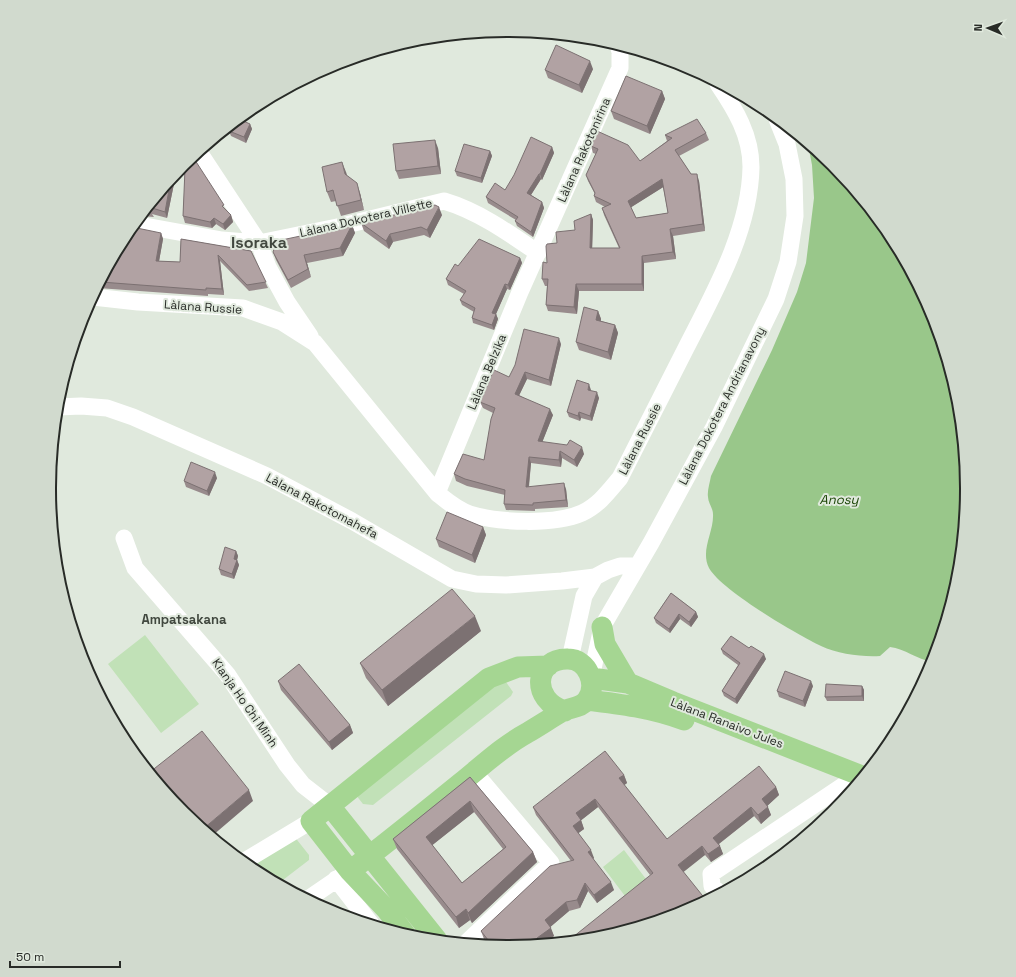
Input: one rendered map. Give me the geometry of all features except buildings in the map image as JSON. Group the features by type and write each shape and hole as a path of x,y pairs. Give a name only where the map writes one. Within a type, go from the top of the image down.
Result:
{"main road":[{"path":"602,627 605,644 628,683"},
{"path":"343,875 371,855 514,740 565,711 577,708 587,700 592,689 591,678 587,670 580,662 570,659 558,660 548,666 543,672 540,681 544,697 549,704 565,711"},
{"path":"399,927 386,909 343,875 311,821 489,678 518,667 548,666"},
{"name":"Làlana Ranaivo Jules","path":"591,678 628,683 851,781"},
{"name":"Làlana Ranaivo Jules","path":"587,700 624,704 665,713 851,781"},
{"name":"Kianja Ho Chi Minh","path":"330,806 371,855 432,933"}],"street":[{"name":"Làlana Rakotonirina","path":"538,253 620,68 620,51"},
{"name":"Làlana Russie","path":"99,298 138,302 243,308 282,322 315,343 437,493 452,505 470,514 492,518 551,522 568,518 583,512 601,501 620,478 711,299 727,264 740,226 751,167 749,147 743,125 722,91"},
{"name":"Làlana Dokotera Andrianavony","path":"591,678 602,627 651,543 714,427 776,299 788,262 795,216 794,179 787,144 782,129"},
{"path":"202,157 259,243 268,267 286,302 315,343"},
{"name":"Làlana Dokotera Villette","path":"142,225 222,240 259,243 342,226 444,201 457,204 500,227 538,253"},
{"name":"Làlana Belzika","path":"437,493 520,292 538,253"},
{"name":"Làlana Rakotomahefa","path":"64,407 81,406 107,408 133,417 267,476 352,521 452,579 476,584 506,585 595,578"},
{"name":"Kianja Ho Chi Minh","path":"124,538 135,568 227,674 303,785 330,806"},
{"path":"570,659 584,596 595,578 608,570 620,566 637,566"},
{"path":"562,581 584,596"},
{"path":"471,938 551,863 474,772"},
{"path":"715,889 712,886 712,874 846,787"},
{"path":"249,858 311,821"},
{"path":"313,895 343,875 367,917"}],"shaded area":[{"path":"145,635 199,704 161,733 108,664"},
{"path":"497,669 513,692 511,696 373,805 363,804 348,785"},
{"path":"290,831 309,855 309,860 283,880 248,858"},
{"path":"624,850 649,883 628,900 603,867"}],"water":[{"name":"Anosy","path":"810,152 827,169 866,214 899,263 913,289 936,343 951,400 959,459 959,518 951,577 936,634 925,660 890,647 880,656 873,656 842,653 821,646 760,611 728,588 709,568 707,561 706,554 713,521 713,512 708,495 711,476 772,350 797,292 806,263 814,198"}],"district":[{"name":"Isoraka","path":"259,242"},
{"name":"Ampatsakana","path":"184,619"}]}
